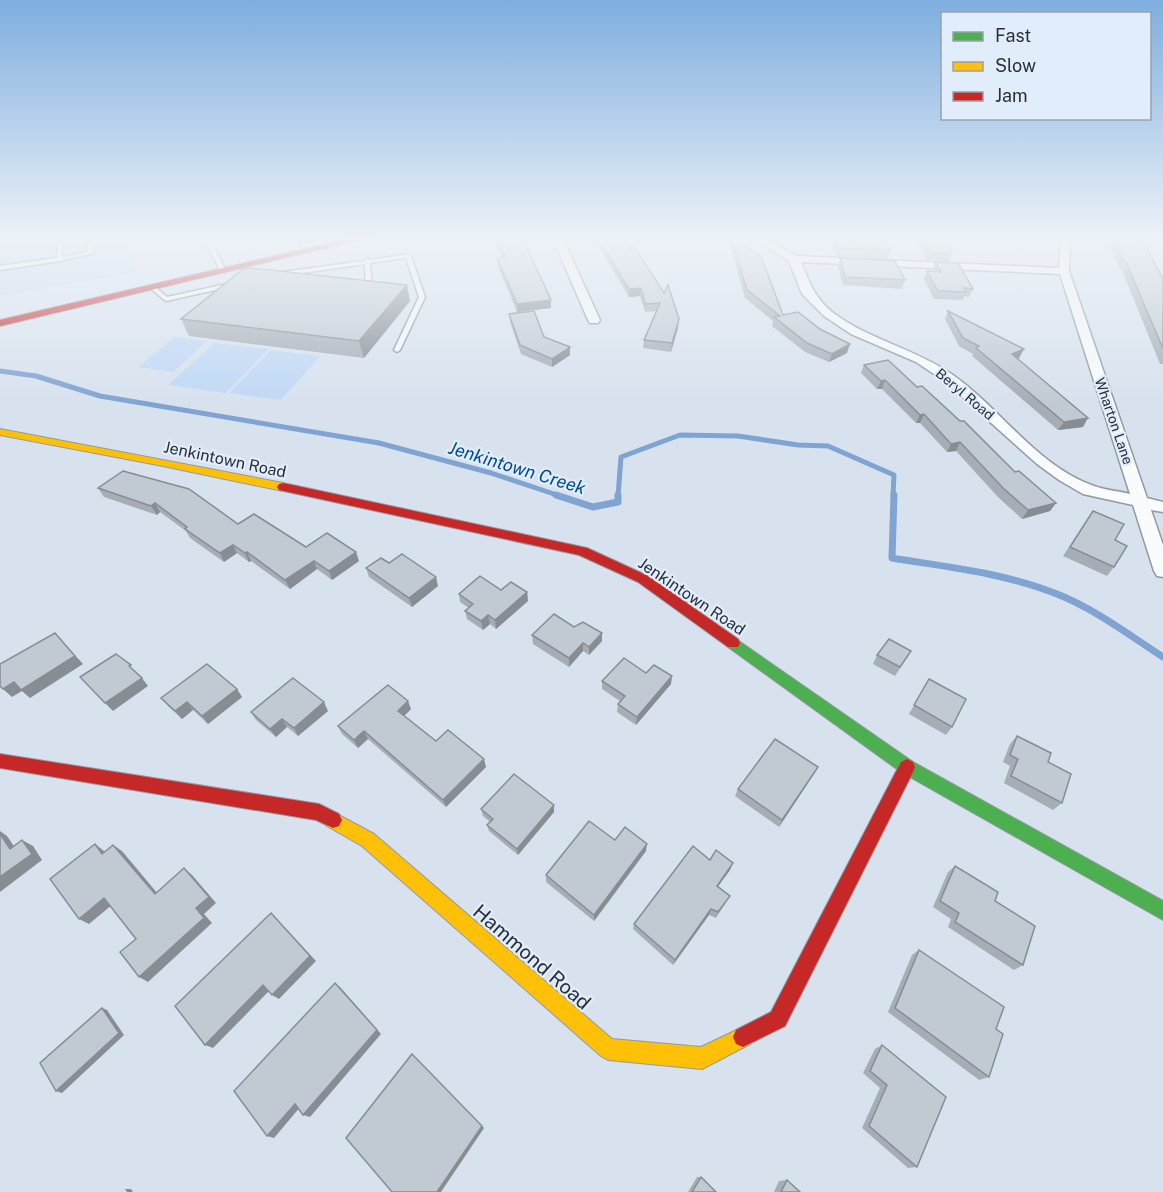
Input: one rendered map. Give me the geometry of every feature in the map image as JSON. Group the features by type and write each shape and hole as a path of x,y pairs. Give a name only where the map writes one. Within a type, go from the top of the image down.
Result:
{"street":[{"path":"0,323 128,293"},
{"path":"582,293 594,320"},
{"name":"Beryl Road","path":"807,293 828,314 855,331 920,359 948,377 1042,461 1064,477 1089,490 1163,507"},
{"name":"Wharton Lane","path":"1071,293 1163,571"},
{"name":"Jenkintown Road","path":"0,432 169,464 582,550 643,579 907,767 1163,911"},
{"name":"Hammond Road","path":"0,761 319,812 368,840 608,1049 702,1058 778,1019 907,767"}],"lane":[{"path":"159,293 166,299 195,293"},
{"path":"397,350 422,297 421,293"},
{"path":"411,296 422,297"}],"shaded area":[{"path":"0,293 20,293 0,296"},
{"path":"174,337 207,341 173,372 139,367"},
{"path":"214,343 269,349 226,393 168,385"},
{"path":"271,350 320,356 281,400 229,393"}],"building":[{"path":"214,293 400,293 359,341 181,319"},
{"path":"512,293 548,293 551,300 517,304"},
{"path":"642,293 670,293 679,319 672,343 644,340 660,303 645,304"},
{"path":"750,293 775,293 783,315 798,312 820,329 850,344 832,354 807,343 774,317 780,316"},
{"path":"1139,293 1163,293 1163,349"},
{"path":"534,311 544,337 570,347 552,359 520,345 509,314"},
{"path":"948,311 1024,349 1012,354 1088,418 1064,422 976,348 979,346 963,338"},
{"path":"888,360 917,387 922,386 960,421 964,421 1015,472 1019,471 1056,503 1028,510 1003,488 960,442 951,444 924,414 920,415 885,380 881,381 864,365"},
{"path":"123,471 189,489 238,524 254,514 306,547 327,533 356,552 329,571 314,561 285,580 247,552 233,545 220,553 185,529 187,527 155,503 151,506 98,488"},
{"path":"1093,511 1124,524 1115,540 1127,546 1114,567 1070,547"},
{"path":"402,554 436,577 409,598 366,568 381,558 389,563"},
{"path":"480,576 501,590 511,582 527,592 495,620 488,615 481,621 465,611 473,604 459,594"},
{"path":"554,614 574,627 583,622 602,633 589,647 583,643 569,658 532,635"},
{"path":"55,633 75,656 21,690 14,682 3,689 0,686 0,664"},
{"path":"889,639 911,651 900,667 877,655"},
{"path":"116,654 131,665 129,666 142,678 105,703 80,677"},
{"path":"624,658 646,673 654,665 672,676 637,717 618,704 625,696 602,681"},
{"path":"207,664 237,689 202,716 187,702 175,711 161,698"},
{"path":"293,678 324,702 294,728 282,719 270,729 251,712"},
{"path":"929,679 966,699 952,727 914,705"},
{"path":"388,685 408,701 398,711 436,741 448,730 484,759 443,800 364,731 354,740 338,726"},
{"path":"1017,736 1051,753 1048,762 1071,774 1062,803 1011,776 1018,759 1010,755"},
{"path":"775,739 818,767 782,820 738,789"},
{"path":"514,774 554,805 517,849 487,825 493,819 481,809"},
{"path":"589,821 615,840 625,827 647,844 594,915 546,875"},
{"path":"0,834 10,849 22,840 32,854 0,877"},
{"path":"95,844 102,854 113,845 155,894 184,868 209,897 196,908 204,918 139,977 120,952 136,939 104,898 79,919 50,879"},
{"path":"693,846 710,860 716,850 733,863 717,886 730,896 718,912 711,909 675,960 634,924"},
{"path":"955,866 998,892 995,901 1035,926 1023,965 955,922 959,913 940,901"},
{"path":"271,913 310,956 272,995 263,985 205,1045 175,1006"},
{"path":"919,950 1004,1007 996,1029 1003,1034 989,1077 895,1008"},
{"path":"335,983 377,1030 303,1115 295,1104 267,1136 234,1091"},
{"path":"102,1008 119,1033 56,1091 40,1063"},
{"path":"882,1045 946,1097 917,1167 869,1126 887,1085 870,1071"},
{"path":"412,1054 482,1126 437,1192 392,1192 346,1138"},
{"path":"701,1177 716,1192 692,1192"},
{"path":"787,1180 800,1192 781,1192"}],"waterway":[{"name":"Jenkintown Creek","path":"0,371 36,376 100,396 379,443 491,473 560,496"},
{"name":"Jenkintown Creek","path":"618,496 621,457 680,435 738,436 798,445 828,446 894,475 893,496"},
{"name":"Jenkintown Creek","path":"556,495 593,507 618,502 618,496"},
{"name":"Jenkintown Creek","path":"894,495 892,558 996,576 1057,594 1098,615 1163,657"}],"traffic: fast":[{"path":"733,643 907,767 1163,911"}],"traffic: slow":[{"path":"0,432 283,487"},
{"path":"333,820 368,840 608,1049 702,1058 743,1037"}],"traffic: jam":[{"path":"0,323 128,293"},
{"path":"283,487 582,551 643,579 733,643"},
{"path":"0,761 319,812 333,820"},
{"path":"743,1037 778,1019 907,767"}]}
